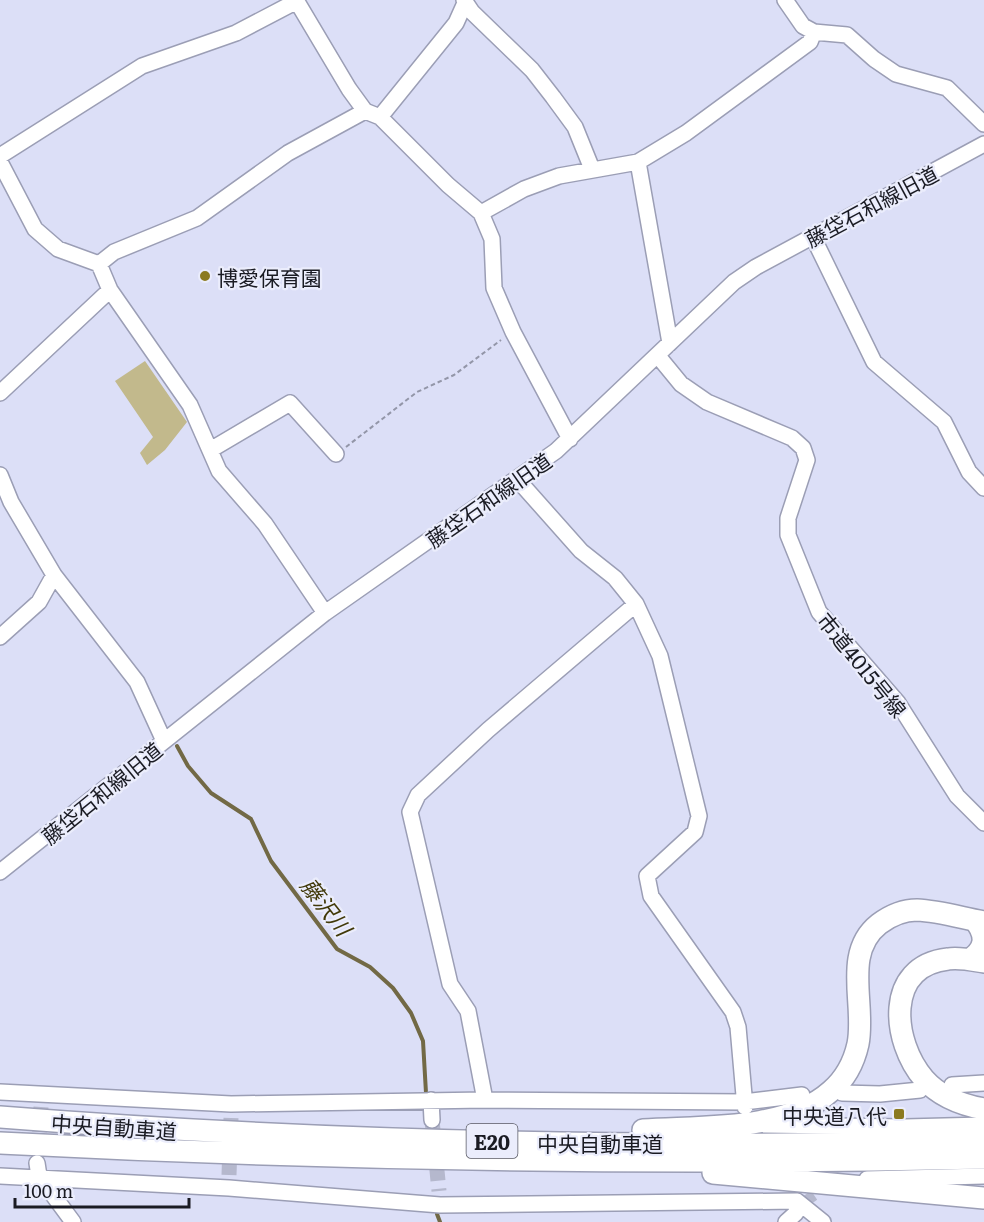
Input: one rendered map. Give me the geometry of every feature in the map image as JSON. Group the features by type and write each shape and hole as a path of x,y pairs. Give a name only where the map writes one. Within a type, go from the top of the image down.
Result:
{"highway":[{"path":"517,1142 745,1111 776,1118 814,1104 832,1090 844,1076 858,1044 860,954 874,928 886,918 908,911 934,912 977,921"},
{"path":"974,961 936,961 914,975 901,999 899,1026 907,1053 925,1080 954,1100 984,1109"},
{"name":"中央自動車道","path":"0,1117 145,1129 517,1142 984,1141"},
{"name":"中央自動車道","path":"0,1143 458,1160 686,1162 984,1158"},
{"path":"458,1160 687,1171 984,1198"}],"street":[{"path":"785,0 803,26 814,32 847,35 874,59 896,74 947,88 984,124"},
{"path":"0,156 142,66 236,33 297,1 349,89 372,114 481,213 492,239 494,288 513,332 570,439"},
{"path":"99,264 114,252 197,218 288,153 372,114 456,23 465,2 532,70 553,97 575,127 592,169"},
{"path":"481,213 524,189 559,176 638,162 686,133 810,42 814,32"},
{"name":"藤垈石和線旧道","path":"0,872 325,613 517,479 570,439 734,282 984,144"},
{"path":"0,162 35,229 58,249 99,264 110,290 190,405 212,448 219,471 265,524 325,613"},
{"path":"638,162 670,343"},
{"path":"813,237 874,362 944,422 969,472 984,488"},
{"path":"0,393 110,290"},
{"name":"市道4015号線","path":"658,356 681,384 707,402 792,438 803,448 807,460 788,518 788,535 819,612 898,703 957,796 984,823"},
{"path":"212,448 291,404 336,454"},
{"path":"0,475 11,502 54,575 137,682 165,741"},
{"path":"517,479 581,551 615,578 636,604 660,656 699,816 695,832 647,876 651,896 733,1012 738,1027 745,1111"},
{"path":"0,637 39,602 54,575"},
{"path":"485,1100 468,1011 450,984 410,812 418,795 488,730 636,604"},
{"path":"974,961 982,942 977,921"},
{"path":"952,1085 984,1083"},
{"path":"842,1094 880,1094 920,1090"},
{"path":"0,1092 40,1100 231,1111 431,1100 485,1100 745,1111 801,1127 984,1125"},
{"path":"745,1111 802,1095"},
{"path":"431,1100 432,1119"},
{"path":"0,1176 38,1170 229,1181 440,1198 804,1202 824,1222"},
{"path":"38,1170 73,1222"},
{"path":"814,1183 984,1176"},
{"path":"786,1222 804,1202"}],"path":[{"path":"336,454 417,392 454,375 513,332"}],"shaded area":[{"path":"145,361 187,422 165,450 147,465 140,453 153,437 115,381"}],"waterway":[{"name":"藤沢川","path":"177,746 188,766 211,793 251,819 271,861 337,949 370,967 393,988 411,1013 423,1041 426,1093"},
{"name":"藤沢川","path":"437,1214 440,1222"}],"tunnel":[{"path":"38,1155 41,1107"},
{"path":"229,1175 231,1118"},
{"path":"432,1120 439,1191"},
{"path":"792,1176 811,1204"}],"place":[{"name":"博愛保育園","path":"205,276"},
{"name":"中央道八代","path":"899,1114"}]}
